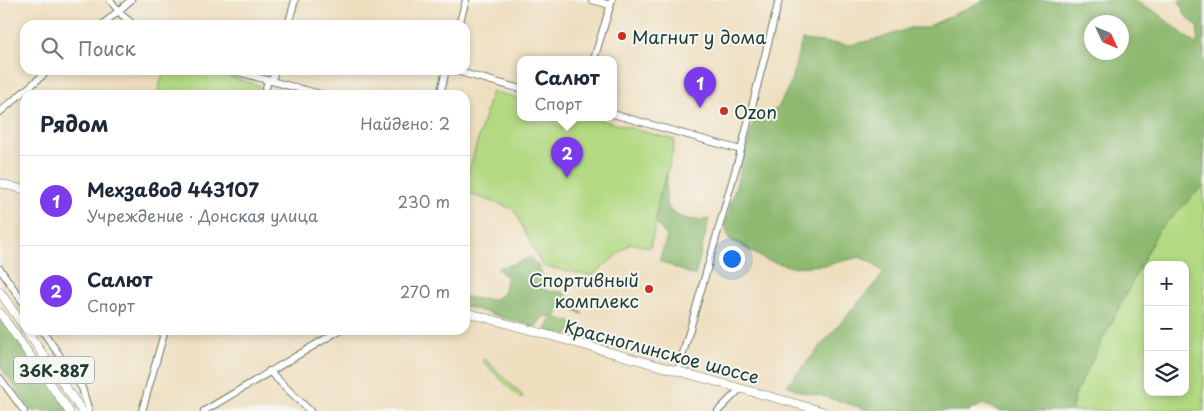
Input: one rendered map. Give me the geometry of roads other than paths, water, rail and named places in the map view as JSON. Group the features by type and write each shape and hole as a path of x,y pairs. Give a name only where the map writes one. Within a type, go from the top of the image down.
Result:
{"main road":[{"path":"0,183 20,189"},
{"name":"36К-887","path":"0,292 20,320"},
{"name":"36К-887","path":"0,313 69,411"},
{"name":"Красноглинское шоссе","path":"470,313 822,411"},
{"name":"36К-887","path":"30,335 82,411"}],"street":[{"path":"110,0 129,20"},
{"path":"108,20 131,0"},
{"path":"289,20 295,0"},
{"path":"460,20 466,0"},
{"path":"592,0 611,3 595,56"},
{"path":"678,371 741,150 779,0"},
{"path":"26,90 43,75"},
{"path":"248,75 305,90"},
{"path":"266,90 273,75"},
{"path":"441,90 445,75"},
{"path":"470,75 517,88"},
{"path":"0,112 20,95"},
{"path":"617,115 741,150"},
{"path":"0,269 20,298"},
{"path":"45,335 82,388 89,411"},
{"path":"142,411 164,335"},
{"path":"204,411 331,335"},
{"path":"269,371 310,411"},
{"path":"0,378 24,411"},
{"path":"718,411 740,389"}],"place":[{"name":"Магнит у дома","path":"622,36"},
{"name":"Мехзавод 443107","path":"700,108"},
{"name":"Ozon","path":"724,111"},
{"name":"Салют","path":"567,178"},
{"name":"Спортивный комплекс","path":"649,289"}]}
